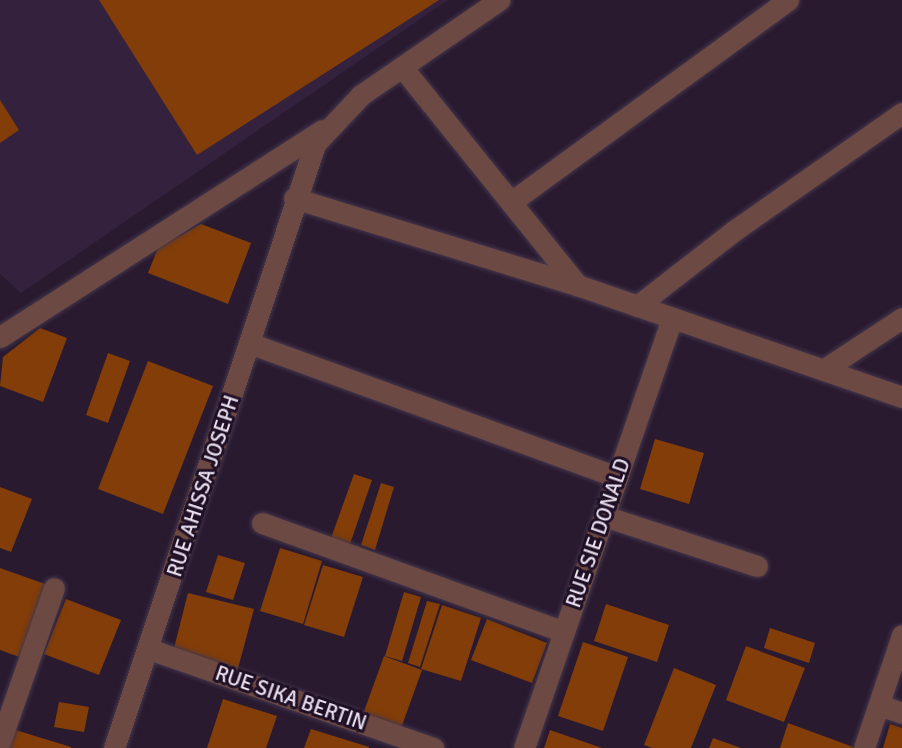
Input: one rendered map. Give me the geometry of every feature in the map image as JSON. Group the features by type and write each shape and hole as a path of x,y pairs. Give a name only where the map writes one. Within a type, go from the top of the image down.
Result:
{"street":[{"path":"0,337 325,128 401,67 499,0"},
{"path":"512,202 788,0"},
{"path":"401,67 577,285"},
{"path":"637,306 734,230 902,113"},
{"name":"RUE AHISSA JOSEPH","path":"114,748 149,649 294,198 325,128"},
{"path":"294,198 577,285 827,368 902,397"},
{"name":"RUE SIE DONALD","path":"524,748 672,318"},
{"path":"827,368 902,318"},
{"path":"249,343 617,477"},
{"path":"604,516 757,566"},
{"path":"262,523 564,632"},
{"path":"0,742 54,588"},
{"path":"864,748 902,635"},
{"name":"RUE SIKA BERTIN","path":"149,649 433,748"},
{"path":"879,705 902,713"}],"shaded area":[{"path":"0,0 448,0 21,293 0,274"}],"building":[{"path":"99,0 439,0 197,155"},
{"path":"0,100 19,130 0,143"},
{"path":"201,224 251,243 228,304 148,273 158,248"},
{"path":"40,328 67,338 43,402 0,386 3,357"},
{"path":"108,353 130,361 108,423 86,415"},
{"path":"148,361 213,386 163,514 98,489"},
{"path":"655,439 704,453 689,504 640,489"},
{"path":"354,474 372,480 350,544 331,538"},
{"path":"381,483 394,487 375,550 361,545"},
{"path":"0,487 32,499 11,552 0,548"},
{"path":"280,548 322,561 303,624 260,611"},
{"path":"218,555 245,563 233,600 206,592"},
{"path":"323,565 363,577 344,637 304,625"},
{"path":"0,568 48,585 22,658 0,650"},
{"path":"404,592 421,597 402,661 385,656"},
{"path":"188,593 254,609 237,672 172,656"},
{"path":"66,599 121,620 99,675 44,654"},
{"path":"427,601 440,604 420,667 408,663"},
{"path":"606,604 669,625 657,662 594,641"},
{"path":"442,605 481,618 461,681 421,669"},
{"path":"487,619 547,643 532,683 471,660"},
{"path":"770,628 815,643 809,663 764,648"},
{"path":"583,642 628,657 603,731 558,716"},
{"path":"746,646 805,668 784,722 726,700"},
{"path":"384,656 422,670 400,731 362,717"},
{"path":"674,668 716,685 691,748 652,748 644,745"},
{"path":"223,699 277,716 266,748 207,748"},
{"path":"59,702 89,707 84,732 54,727"},
{"path":"788,723 856,748 780,748"},
{"path":"890,724 902,728 902,748 883,748"},
{"path":"9,728 71,747 71,748 3,748"},
{"path":"311,729 369,747 369,748 304,748"},
{"path":"550,730 602,748 544,748"},
{"path":"713,738 741,748 709,748"}]}
